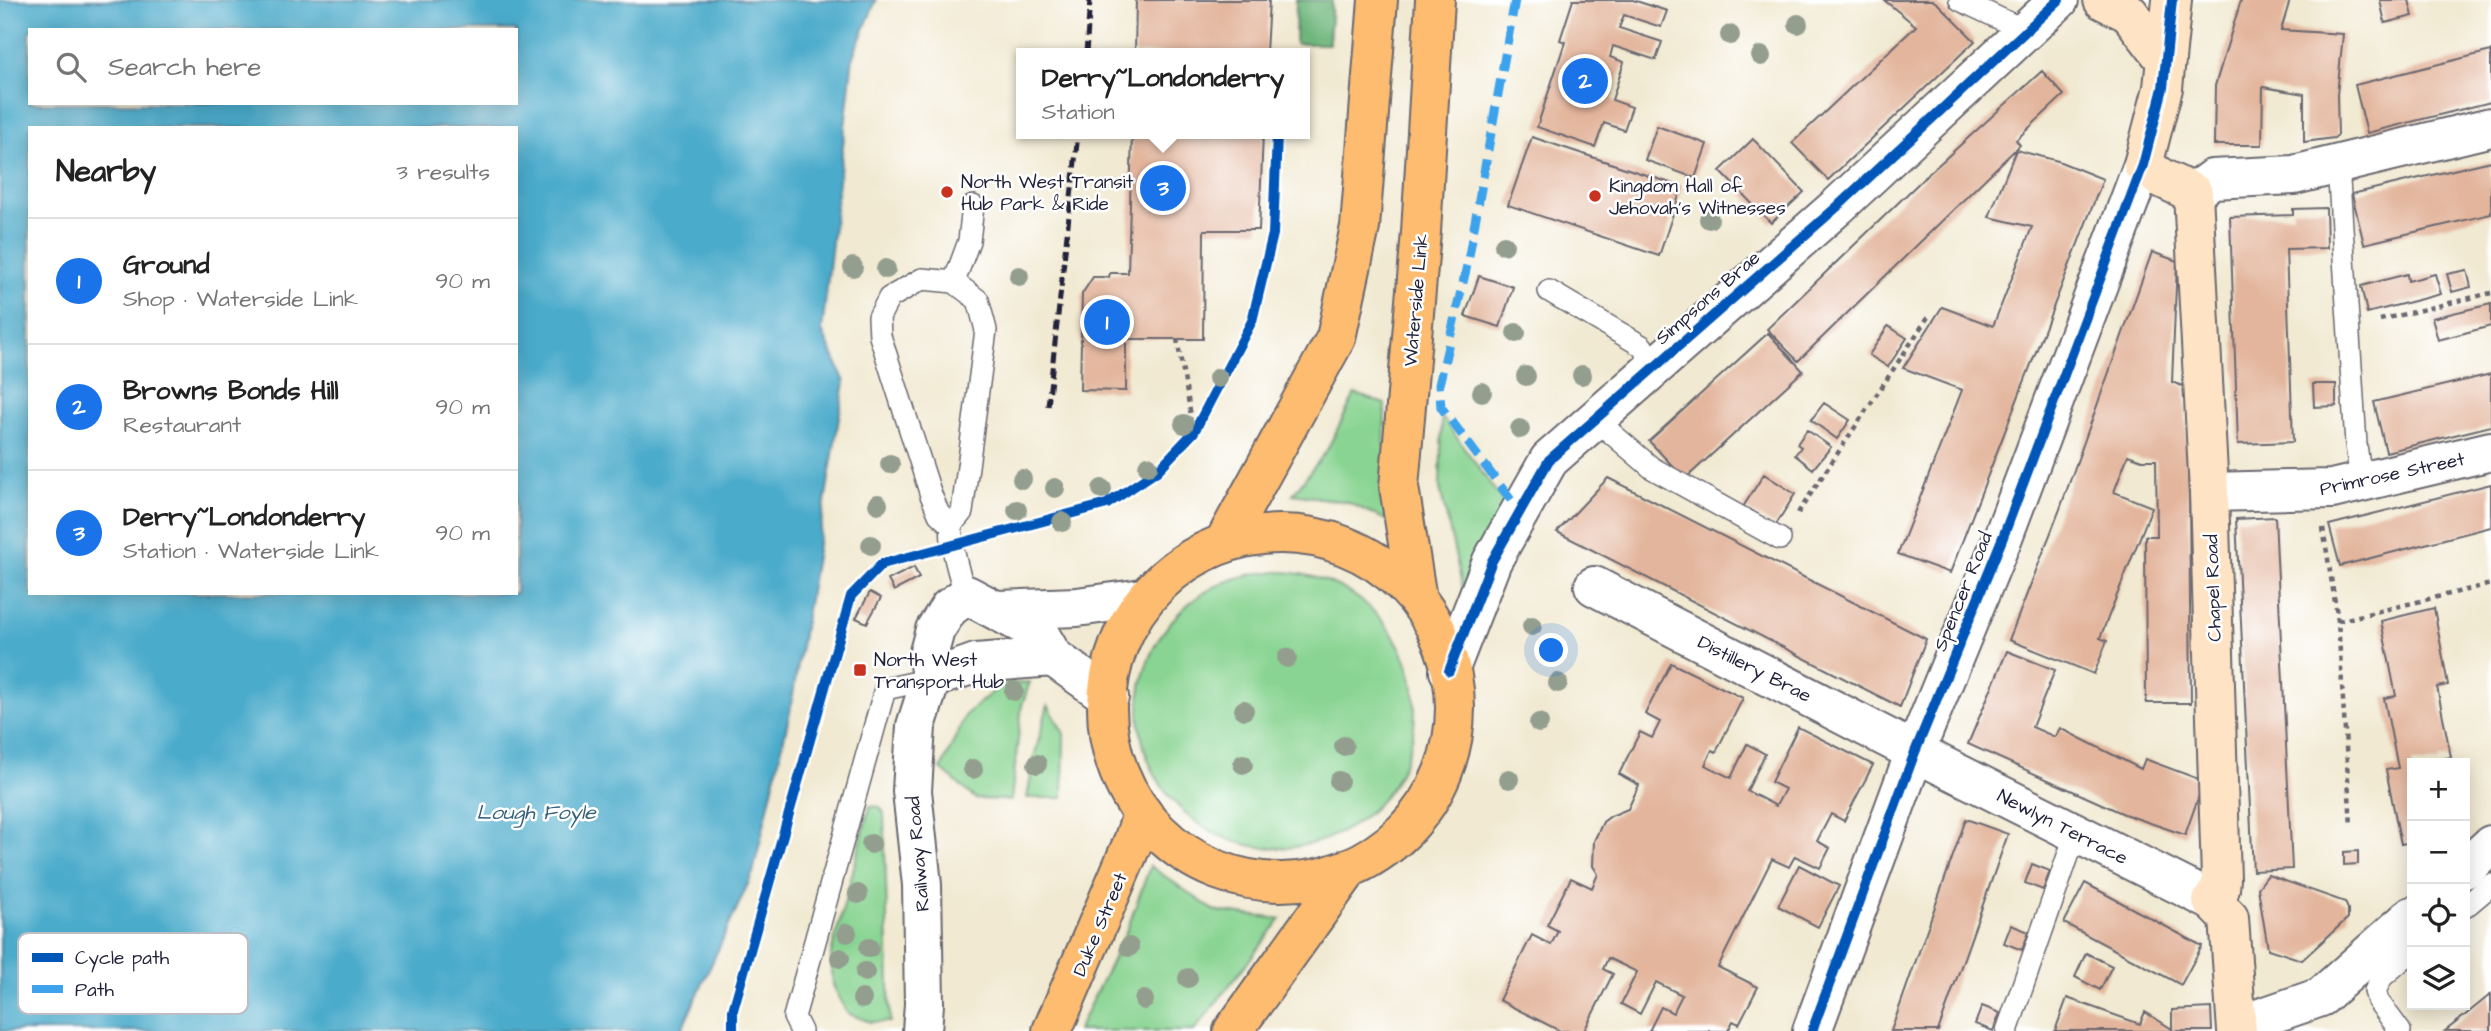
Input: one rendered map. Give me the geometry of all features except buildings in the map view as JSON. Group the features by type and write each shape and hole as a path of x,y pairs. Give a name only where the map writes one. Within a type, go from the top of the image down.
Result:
{"highway":[{"path":"1227,537 1336,338 1360,227 1378,0"},
{"name":"Waterside Link","path":"1417,599 1399,487 1421,232 1434,0"},
{"path":"1233,1031 1344,876 1394,844 1432,797 1451,741 1454,691 1442,643 1417,599 1377,561 1328,537 1274,529 1227,537 1178,566 1143,598 1117,644 1108,732 1118,770 1142,815 1197,863 1240,880 1289,886 1344,876"},
{"name":"Duke Street","path":"1052,1031 1142,815"}],"main road":[{"path":"2104,0 2129,13 2166,61"},
{"path":"2172,0 2163,88 2143,164 2161,178 2193,193"},
{"name":"Chapel Road","path":"2193,193 2208,492 2221,879 2220,889 2212,901"},
{"path":"2212,901 2229,918 2237,1028"}],"street":[{"name":"Simpsons Brae","path":"1449,671 1492,561 1549,460 1838,206 2059,0"},
{"path":"2193,193 2212,180 2294,174 2491,127"},
{"name":"Spencer Road","path":"1812,1031 1915,752 2003,537 2143,164"},
{"name":"Primrose Street","path":"2208,492 2332,489 2491,452"},
{"name":"Distillery Brae","path":"1594,586 1915,752"},
{"path":"982,602 1077,607 1143,598"},
{"path":"982,602 1040,633 1053,657 1110,698"},
{"name":"Railway Road","path":"922,1031 922,885 912,791 916,726 931,679 928,656 935,631 949,608 982,602"},
{"path":"931,679 976,663 1053,657"},
{"name":"Newlyn Terrace","path":"1915,752 2212,901"},
{"path":"2470,864 2491,845"},
{"path":"2237,1028 2321,998 2407,921"}],"lane":[{"path":"1959,0 2026,31"},
{"path":"2338,164 2356,444 2361,482"},
{"path":"954,282 969,241 974,206"},
{"path":"952,526 962,512 986,330 978,300 954,282 922,279 889,298 879,317 880,335 931,495 939,514 952,526 960,581 982,602"},
{"path":"1549,291 1642,346 1655,367"},
{"path":"1596,420 1652,468 1780,539"},
{"path":"801,1031 794,1017 885,689 931,679"},
{"path":"2007,1031 2076,833"},
{"path":"2470,903 2491,885"},
{"path":"2400,1031 2378,1001 2375,991 2382,977 2407,955"}],"path":[{"path":"2349,327 2491,293"},
{"path":"1780,539 1930,314"},
{"path":"1177,339 1194,432"},
{"path":"1185,442 1201,419"},
{"path":"2317,489 2338,621 2351,826"},
{"path":"2338,621 2491,584"}],"green space":[{"path":"1296,0 1332,0 1329,44 1295,44"},
{"path":"1355,394 1385,404 1386,520 1347,502 1293,494 1327,450"},
{"path":"1442,417 1512,514 1463,589 1440,488"},
{"path":"1291,572 1330,582 1342,588 1365,603 1384,622 1405,657 1413,683 1413,737 1405,763 1392,787 1375,808 1354,825 1330,838 1291,848 1263,848 1224,838 1212,832 1189,817 1170,798 1149,763 1141,737 1139,696 1149,657 1155,645 1170,622 1189,603 1224,582 1250,574"},
{"path":"1030,682 1022,705 1011,800 976,799 941,769 966,714 1001,685"},
{"path":"1048,705 1064,734 1063,798 1027,798 1035,754"},
{"path":"870,806 880,807 884,813 890,1022 870,1022 847,1013 833,985 831,954"},
{"path":"1150,866 1215,911 1281,919 1194,1031 1077,1031 1127,930"}],"water":[{"name":"Lough Foyle","path":"0,0 876,0 853,56 822,331 845,382 790,712 753,873 681,1031 0,1031"}],"railway":[{"path":"1086,48 1090,0"},
{"path":"1048,406 1077,139"}],"marked path":[{"path":"1515,0 1468,261 1439,385 1441,407 1520,512"}],"cycle path":[{"path":"1449,671 1492,561 1549,460 1838,206 2059,0"},
{"path":"1812,1031 1915,752 2003,537 2143,165 2163,88 2172,0"},
{"path":"733,1031 733,1010 851,596 882,564 1107,504 1157,471 1194,432 1252,321 1273,234 1277,139"}],"place":[{"name":"Browns Bonds Hill","path":"1585,81"},
{"name":"Derry~Londonderry","path":"1163,188"},
{"name":"North West Transit Hub Park & Ride","path":"947,192"},
{"name":"Kingdom Hall of Jehovah's Witnesses","path":"1595,196"},
{"name":"Ground","path":"1107,322"},
{"name":"North West Transport Hub","path":"860,670"}]}
